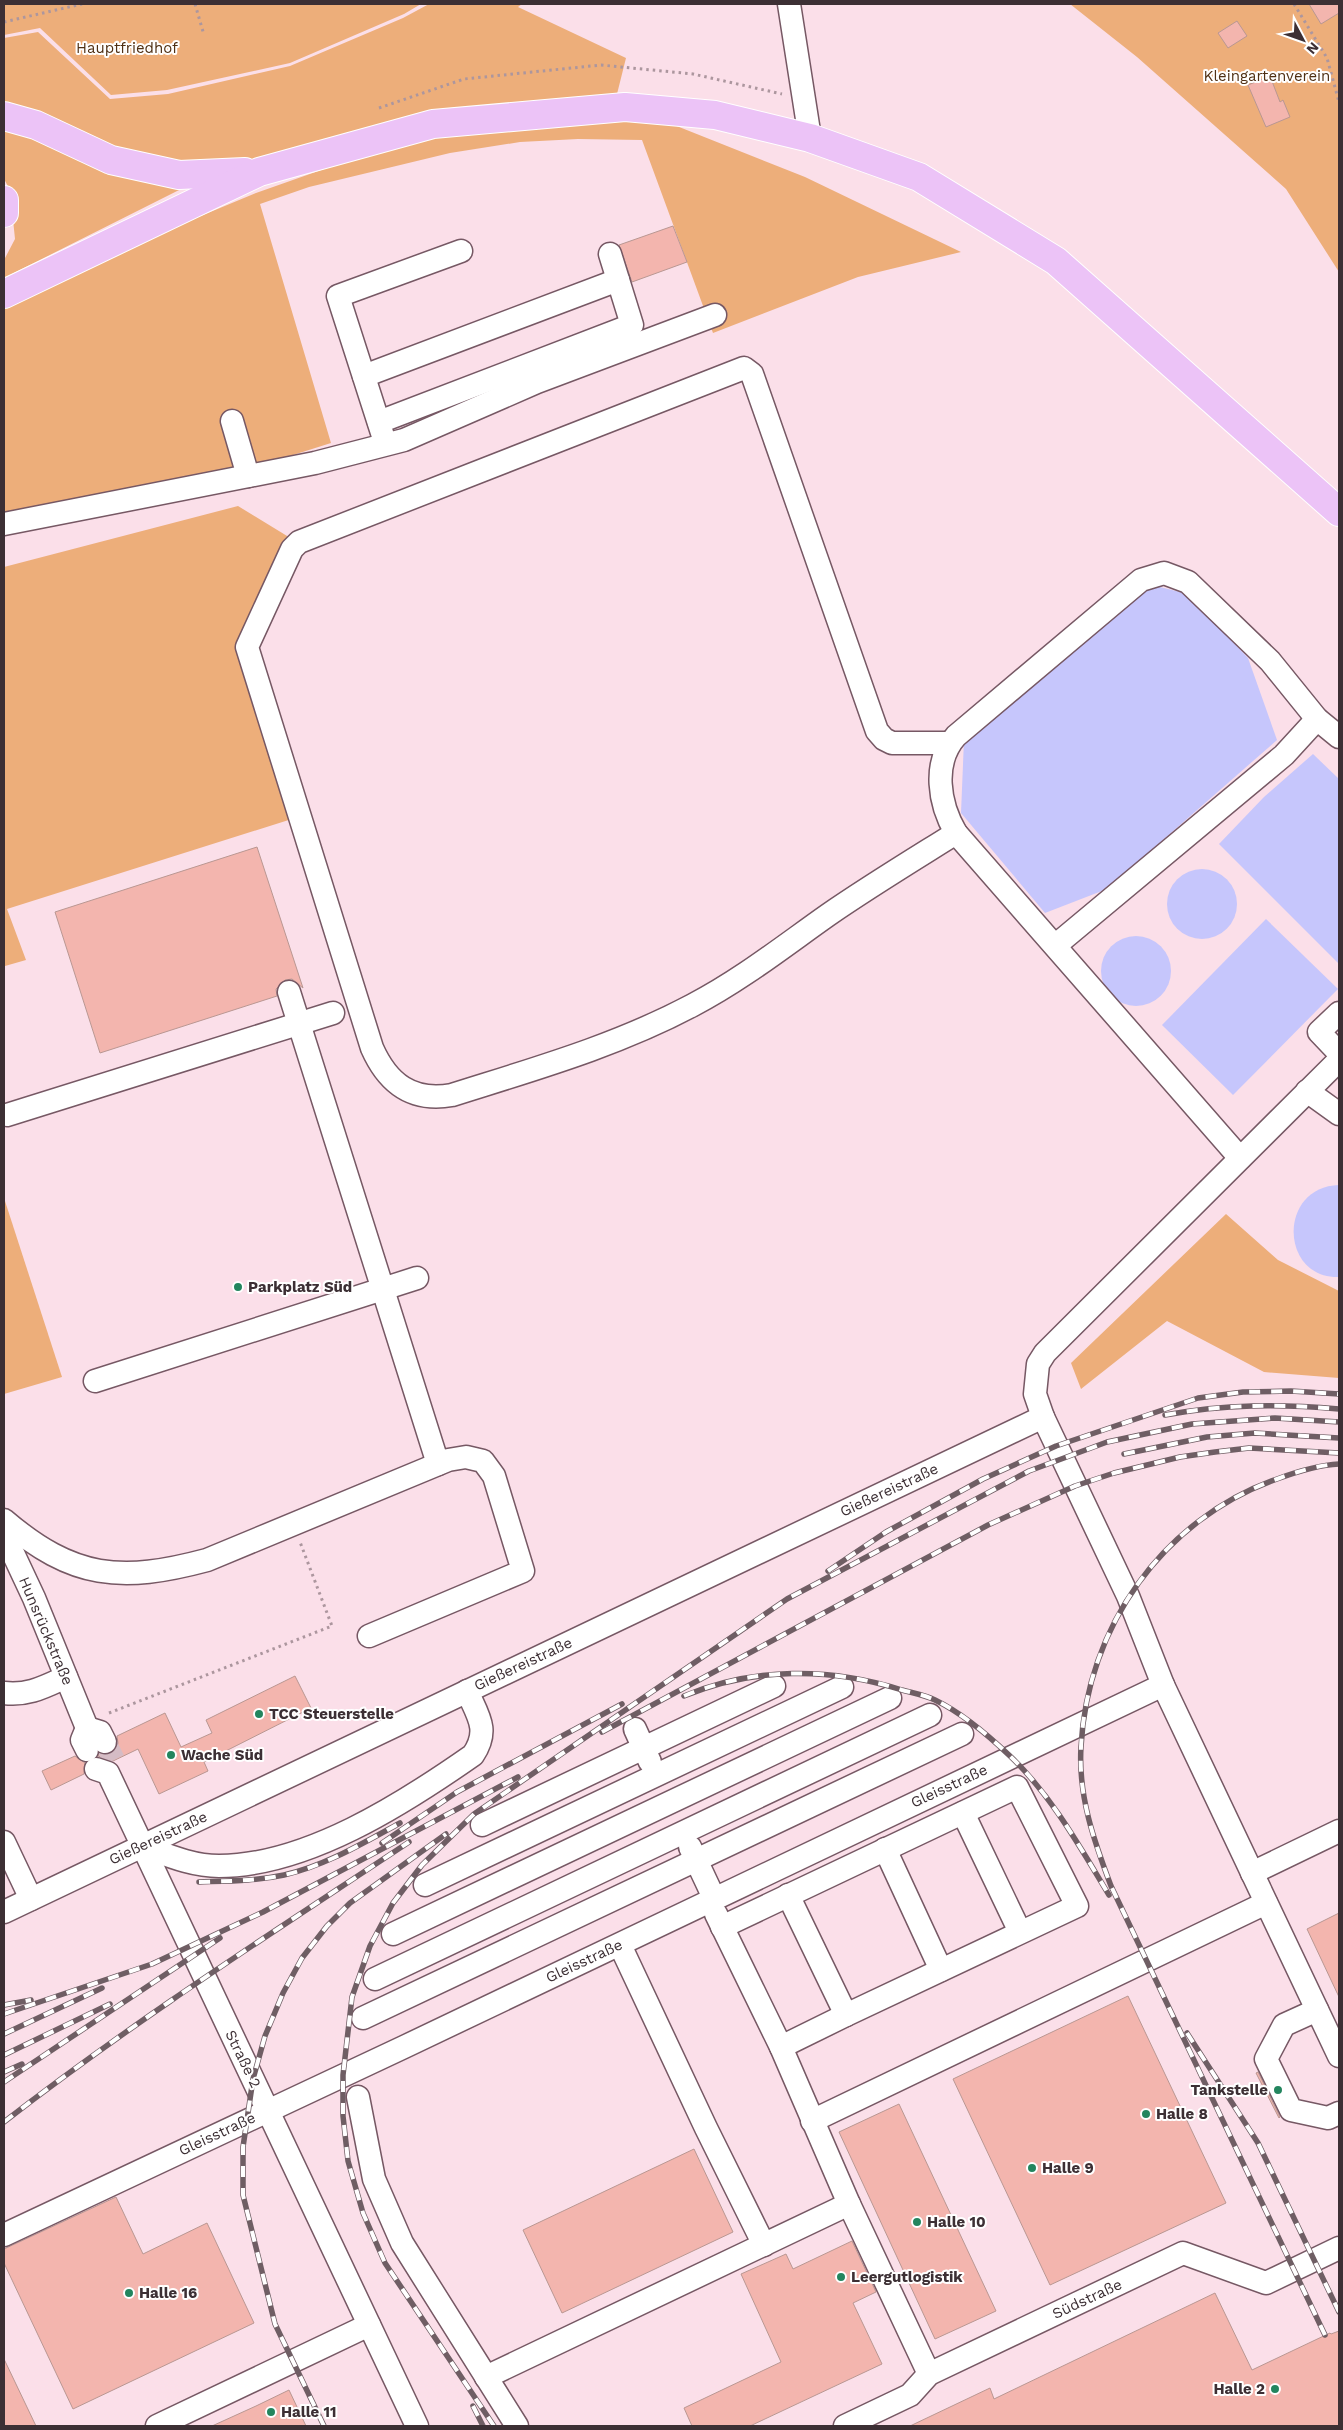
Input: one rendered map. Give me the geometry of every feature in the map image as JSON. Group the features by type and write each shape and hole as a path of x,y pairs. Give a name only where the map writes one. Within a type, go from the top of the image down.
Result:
{"main road":[{"path":"4,294 259,172 433,124 624,107 715,115 810,138 919,178 1056,261 1339,512"},
{"path":"4,116 36,125 111,160 179,175 259,172"},
{"path":"4,200 4,213"}],"street":[{"path":"789,4 810,138"},
{"path":"386,444 338,296 461,251"},
{"path":"379,422 632,325 610,254"},
{"path":"364,376 618,280"},
{"path":"4,524 315,463 404,440 537,382 716,315"},
{"path":"949,743 892,743 877,731 752,374 744,368 299,542 292,549 247,647 372,1048 379,1063 391,1079 406,1090 422,1096 436,1098 452,1095 588,1052 635,1034 693,1005 759,966 830,914 956,833"},
{"path":"232,421 248,476"},
{"path":"1240,1158 956,833 946,817 942,802 940,779 944,754 949,743 1140,580 1164,573 1188,582 1215,606 1270,660 1317,719 1339,737"},
{"path":"1056,946 1284,755 1317,719"},
{"path":"289,992 438,1464"},
{"path":"7,1116 333,1013"},
{"path":"1339,1013 1319,1032 1339,1053"},
{"path":"1339,1060 1045,1353 1038,1364 1035,1394 1043,1417 1128,1596 1163,1685 1339,2056"},
{"path":"1307,1091 1339,1114"},
{"path":"95,1380 417,1278"},
{"name":"Gießereistraße","path":"4,1912 1043,1417"},
{"path":"4,1520 50,1554 76,1565 100,1571 132,1574 165,1571 207,1560 438,1464 466,1457 483,1461 494,1476 523,1571 369,1636"},
{"name":"Hunsrückstraße","path":"4,1534 34,1598 97,1749"},
{"path":"4,1693 19,1695 35,1691 66,1677"},
{"name":"Gleisstraße","path":"4,2236 1163,1685"},
{"path":"482,1825 639,1739 774,1686"},
{"path":"425,1885 842,1687"},
{"path":"142,1846 179,1860 218,1866 259,1862 296,1854 363,1822 472,1756 480,1745 483,1734 481,1722 467,1691"},
{"path":"393,1934 890,1698"},
{"path":"375,1979 930,1715"},
{"path":"363,2018 962,1734"},
{"path":"639,1739 696,1860 722,1927 781,2047 849,2204 929,2374"},
{"name":"Straße 2","path":"97,1749 417,2426"},
{"path":"722,1927 1017,1787 1077,1906 846,2014 781,2047"},
{"path":"963,1813 1020,1932"},
{"path":"1252,1873 1339,1831"},
{"path":"4,1842 31,1899"},
{"path":"885,1849 941,1970"},
{"path":"788,1895 846,2014"},
{"path":"812,2121 1266,1903"},
{"path":"620,1944 706,2128 764,2245"},
{"path":"1317,2010 1284,2025 1266,2059 1291,2110 1328,2118 1339,2113"},
{"path":"358,2097 374,2179 386,2212 402,2243 517,2426"},
{"path":"486,2377 849,2204"},
{"name":"Südstraße","path":"845,2426 910,2395 929,2374 1183,2253 1266,2282 1339,2248"},
{"path":"157,2426 188,2420 369,2325"}],"path":[{"path":"4,22 82,4"},
{"path":"195,4 204,35"},
{"path":"1294,4 1327,58 1339,102"},
{"path":"379,108 464,79 601,65 693,74 804,99"},
{"path":"97,1749 332,1626 293,1524"}],"green space":[{"name":"Hauptfriedhof","path":"4,4 421,4 404,14 290,63 167,90 111,95 40,28 4,35"},
{"path":"429,4 522,4 518,7 626,58 613,110 654,117 805,177 961,252 858,277 713,333 642,140 578,139 520,142 450,153 309,187 260,204 331,443 255,467 4,515 4,308 37,292 78,267 256,193 324,169 244,173 197,181 4,278 4,260 15,239 10,190 4,179 4,38 38,32 110,99 168,94 290,66 403,18"},
{"name":"Kleingartenverein","path":"1070,4 1339,4 1339,272 1286,189 1137,57"},
{"path":"238,506 292,539 240,647 295,818 7,909 26,960 5,966 4,979 4,567"},
{"path":"4,1198 62,1377 4,1394"},
{"path":"1226,1214 1278,1260 1339,1291 1339,1378 1264,1372 1167,1321 1081,1389 1071,1363"}],"water":[{"path":"1152,585 1188,594 1248,658 1277,740 1107,889 1045,913 961,813 964,740"},
{"path":"1313,754 1339,779 1339,964 1219,844 1264,797"},
{"path":"1202,869 1215,872 1227,879 1234,891 1237,904 1234,917 1227,929 1215,936 1202,939 1189,936 1177,929 1170,917 1167,904 1170,891 1177,879 1189,872"},
{"path":"1266,919 1338,989 1233,1095 1162,1025"},
{"path":"1136,936 1149,939 1161,946 1168,958 1171,971 1168,984 1161,996 1149,1003 1136,1006 1123,1003 1111,996 1104,984 1101,971 1104,958 1111,946 1123,939"},
{"path":"1339,1185 1339,1277 1320,1274 1305,1264 1297,1249 1294,1232 1296,1216 1305,1200 1319,1190"}],"building":[{"path":"1309,4 1339,4 1339,13 1321,24"},
{"path":"1237,21 1247,36 1228,48 1218,33"},
{"path":"1270,76 1280,102 1283,100 1290,117 1266,127 1248,85"},
{"path":"673,226 687,262 632,282 619,245"},
{"path":"257,847 303,988 292,979 285,980 276,989 277,996 100,1053 55,912"},
{"path":"295,1676 311,1708 204,1762 208,1771 159,1794 138,1749 113,1761 98,1756 99,1754 110,1754 116,1750 117,1736 165,1713 181,1747 212,1733 206,1720"},
{"path":"75,1756 85,1763 84,1774 51,1790 42,1771"},
{"path":"1339,1913 1339,1997 1307,1929"},
{"path":"1128,1996 1226,2203 1050,2285 953,2079"},
{"path":"1258,2072 1280,2117 1279,2118 1256,2073"},
{"name":"Halle 10","path":"899,2104 996,2311 935,2339 839,2132"},
{"path":"694,2149 733,2232 562,2313 523,2230"},
{"name":"Halle 16","path":"116,2197 143,2254 207,2223 254,2323 73,2409 4,2263 4,2249"},
{"path":"852,2241 876,2292 853,2303 882,2364 750,2426 692,2426 684,2408 781,2362 741,2274 786,2254 793,2269"},
{"path":"1215,2293 1252,2370 1330,2333 1339,2331 1339,2426 910,2426 990,2388 994,2399"},
{"path":"4,2359 36,2426 4,2426"},
{"name":"Halle 11","path":"289,2390 306,2426 212,2426 256,2406"}],"tunnel":[{"path":"105,1742 114,1760"}],"railway":[{"path":"828,1571 886,1532 983,1479 1056,1446 1198,1398 1243,1392 1291,1391 1339,1394"},
{"path":"1165,1415 1187,1411 1252,1406 1339,1409"},
{"path":"494,2426 385,2263 363,2213 348,2161 343,2116 343,2075 352,1997 370,1946 393,1903 422,1865 474,1814 787,1599 1029,1471 1107,1442 1192,1424 1275,1418 1339,1422"},
{"path":"1124,1454 1207,1437 1255,1433 1339,1438"},
{"path":"602,1732 988,1525 1075,1486 1114,1473 1180,1457 1215,1452 1249,1448 1339,1453"},
{"path":"1325,2335 1111,1886 1088,1818 1082,1783 1081,1747 1086,1703 1098,1660 1116,1620 1138,1583 1166,1550 1199,1521 1236,1497 1292,1474 1315,1467 1339,1464"},
{"path":"684,1696 711,1686 765,1675 820,1674 875,1682 935,1700 955,1711 974,1725 1002,1748 1025,1771 1052,1804 1109,1895"},
{"path":"382,1843 457,1792 622,1704"},
{"path":"4,2014 152,1964 263,1912 518,1777"},
{"path":"199,1882 263,1878 299,1871 344,1853 400,1823"},
{"path":"324,2426 275,2324 243,2195 243,2147 253,2079 265,2036 283,1993 302,1958 327,1926 350,1903 446,1834"},
{"path":"4,2122 153,2013 409,1842"},
{"path":"4,2082 220,1938"},
{"path":"4,2034 102,1988"},
{"path":"4,2005 31,2000"},
{"path":"4,2055 110,2004"},
{"path":"1187,2033 1258,2143 1339,2312"},
{"path":"4,2072 22,2064"},
{"path":"473,2406 483,2426"}],"place":[{"name":"Parkplatz Süd","path":"238,1287"},
{"name":"TCC Steuerstelle","path":"259,1714"},
{"name":"Wache Süd","path":"171,1755"},
{"name":"Tankstelle","path":"1278,2090"},
{"name":"Halle 8","path":"1146,2114"},
{"name":"Halle 9","path":"1032,2168"},
{"name":"Halle 10","path":"917,2222"},
{"name":"Leergutlogistik","path":"841,2277"},
{"name":"Halle 16","path":"129,2293"},
{"name":"Halle 2","path":"1275,2389"},
{"name":"Halle 11","path":"271,2412"}]}
